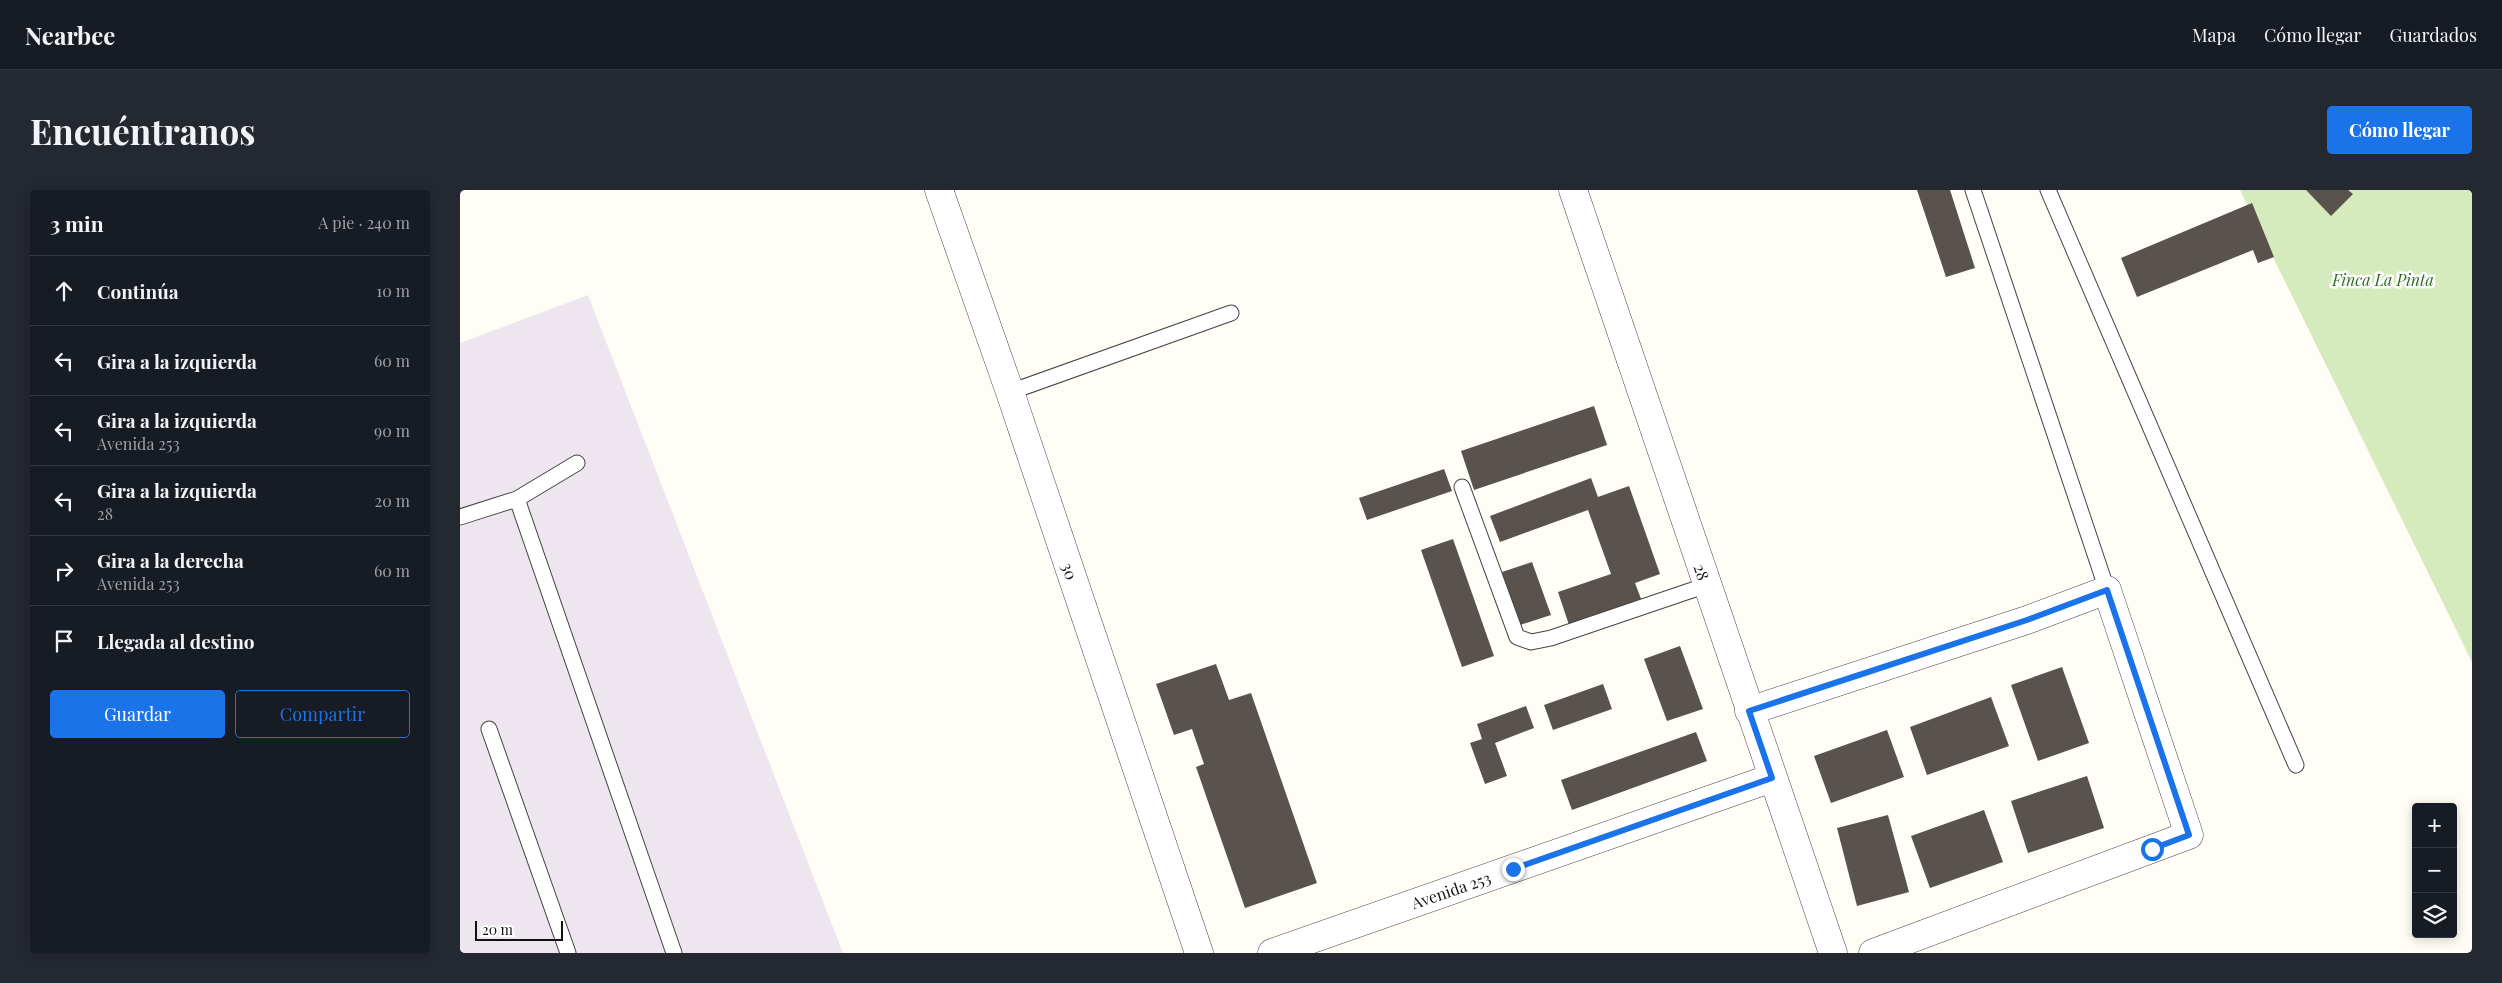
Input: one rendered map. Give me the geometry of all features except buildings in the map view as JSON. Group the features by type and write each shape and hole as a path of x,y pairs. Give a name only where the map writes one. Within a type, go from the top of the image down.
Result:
{"street":[{"name":"30","path":"939,190 1010,392 1199,953"},
{"name":"28","path":"1573,190 1833,953"},
{"path":"1749,711 2027,620 2107,590 2189,835 1873,953"},
{"name":"Avenida 253","path":"1272,953 1772,778"}],"lane":[{"path":"1973,190 2107,590"},
{"path":"2048,190 2296,765"},
{"path":"1010,392 1231,313"},
{"path":"460,518 517,499 577,463"},
{"path":"1462,487 1518,637 1523,641 1551,638 1707,585"},
{"path":"517,499 674,953"},
{"path":"489,729 568,953"}],"shaded area":[{"path":"588,295 843,953 460,953 460,343"}],"green space":[{"name":"Finca La Pinta","path":"2240,190 2472,190 2472,662"}],"route":[{"path":"1513,869 1772,778 1749,711 2027,620 2107,590 2189,835 2152,849"}]}
